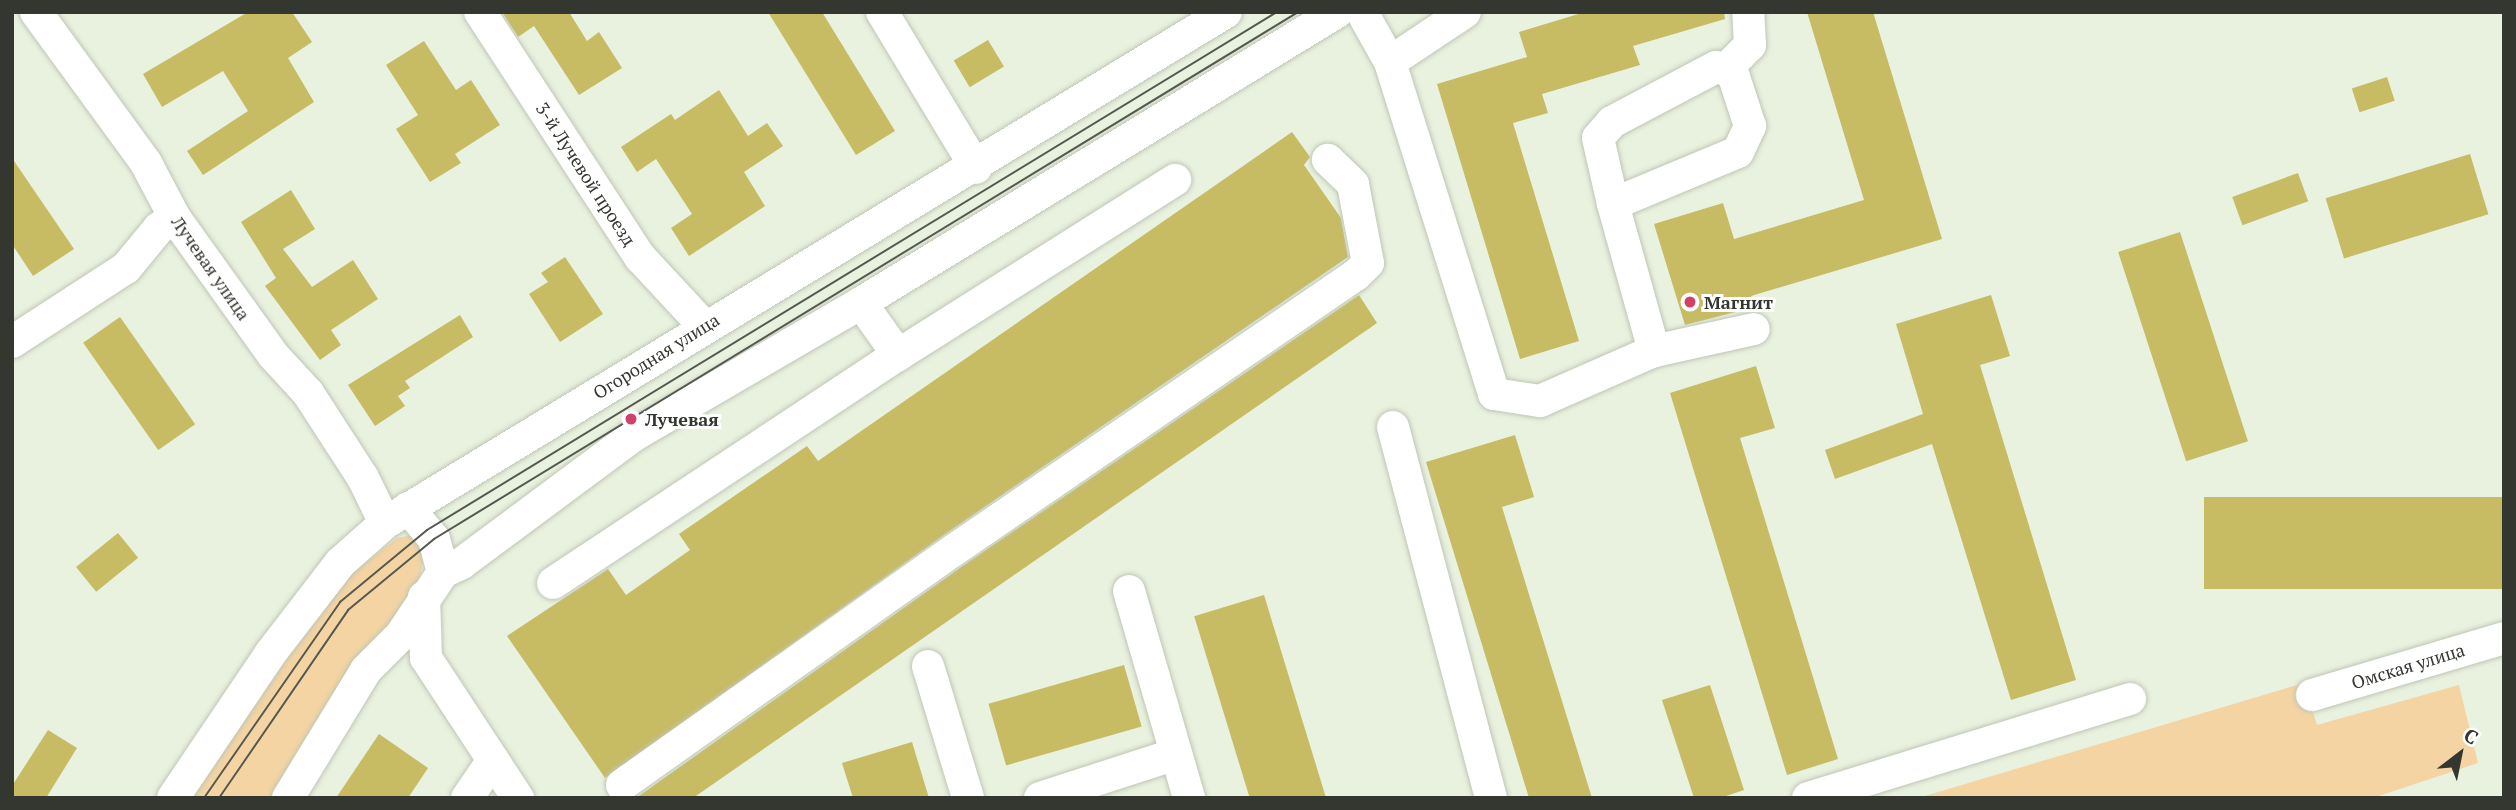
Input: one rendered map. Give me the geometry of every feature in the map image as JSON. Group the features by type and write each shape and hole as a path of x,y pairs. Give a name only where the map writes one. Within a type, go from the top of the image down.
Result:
{"street":[{"name":"Лучевая улица","path":"36,12 146,163 175,218 273,355 308,393 363,478 396,515 434,539 443,572"},
{"name":"3-й Лучевой проезд","path":"480,12 640,257 704,326"},
{"path":"882,12 976,168"},
{"name":"Огородная улица","path":"173,798 285,634 340,563 396,515 704,326 976,168 1226,12"},
{"path":"288,798 366,670 401,635 443,572 462,563 636,434 861,303 1337,12"},
{"path":"1362,12 1390,62 1494,394 1539,401 1654,351 1754,329"},
{"path":"1390,62 1465,12"},
{"path":"1726,69 1751,45 1748,12"},
{"path":"1614,204 1738,152 1750,125 1734,77 1726,69 1716,67 1604,127 1599,150 1654,351"},
{"path":"622,785 954,550 1356,275 1368,263 1353,184 1328,160"},
{"path":"553,583 898,355 1175,180"},
{"path":"12,342 126,268 159,228 175,218"},
{"path":"861,303 898,355"},
{"path":"1393,428 1491,798"},
{"path":"1129,591 1189,798"},
{"path":"425,597 426,658 518,798"},
{"name":"Омская улица","path":"2312,695 2504,638"},
{"path":"928,666 968,798"},
{"path":"1808,798 2130,699"},
{"path":"1040,798 1176,754"},
{"path":"467,798 493,760"}],"shaded area":[{"path":"413,535 424,557 416,597 279,798 192,798 282,662 351,574 397,538"},
{"path":"2304,683 2317,725 2459,685 2478,763 2373,798 1918,798"}],"building":[{"path":"248,12 292,12 312,42 288,58 314,102 203,175 187,151 248,111 223,71 162,107 143,74"},
{"path":"502,12 569,12 587,41 599,32 622,68 579,95 534,26 518,37"},
{"path":"768,12 822,12 895,131 856,155"},
{"path":"1585,12 1724,12 1725,19 1633,46 1640,65 1542,94 1548,113 1513,123 1579,341 1520,359 1437,84 1527,57 1519,32"},
{"path":"1807,12 1873,12 1942,239 1751,296 1755,307 1685,325 1654,224 1723,203 1734,239 1864,200"},
{"path":"988,40 1004,67 970,87 954,61"},
{"path":"424,41 456,90 471,80 500,125 455,154 461,163 430,182 396,129 418,115 386,65"},
{"path":"2387,77 2395,101 2360,112 2352,88"},
{"path":"719,90 748,136 767,123 783,146 744,172 765,206 689,256 671,228 692,214 656,159 637,172 621,147 671,114 675,120"},
{"path":"1292,132 1310,157 1304,165 1341,218 1348,257 944,535 605,778 507,636 608,569 626,595 690,550 679,534 807,446 818,461"},
{"path":"2470,154 2488,214 2344,258 2326,198"},
{"path":"12,158 74,249 33,276 12,244"},
{"path":"2298,173 2308,201 2242,225 2232,197"},
{"path":"291,190 315,229 283,249 312,287 353,260 378,299 331,330 341,345 320,360 265,286 276,278 241,222"},
{"path":"2180,232 2248,441 2186,461 2118,252"},
{"path":"565,257 603,314 560,342 529,294 548,282 541,273"},
{"path":"1359,295 1377,323 693,798 636,798 964,565"},
{"path":"1991,295 2010,356 1980,365 2076,680 2011,700 1932,444 1835,479 1825,450 1923,414 1896,324"},
{"path":"460,315 473,337 405,381 410,388 398,396 405,406 375,426 348,385"},
{"path":"120,317 195,424 158,450 83,343"},
{"path":"1756,366 1775,428 1740,438 1838,759 1787,775 1670,393"},
{"path":"1515,435 1534,497 1502,507 1592,798 1529,798 1426,462"},
{"path":"2204,497 2504,497 2504,589 2204,589"},
{"path":"118,533 138,558 96,592 76,567"},
{"path":"1264,595 1326,798 1250,798 1194,616"},
{"path":"1124,665 1142,727 1006,765 988,704"},
{"path":"1710,685 1744,790 1720,798 1694,798 1662,700"},
{"path":"48,730 77,748 46,798 12,798 12,786"},
{"path":"379,734 428,768 408,798 336,798"},
{"path":"912,742 929,798 853,798 842,763"}],"tram line":[{"path":"204,798 340,602 427,530 1277,12"},
{"path":"219,798 348,610 434,539 1298,12"}],"place":[{"name":"Магнит","path":"1690,302"},
{"name":"Лучевая","path":"631,419"}]}
